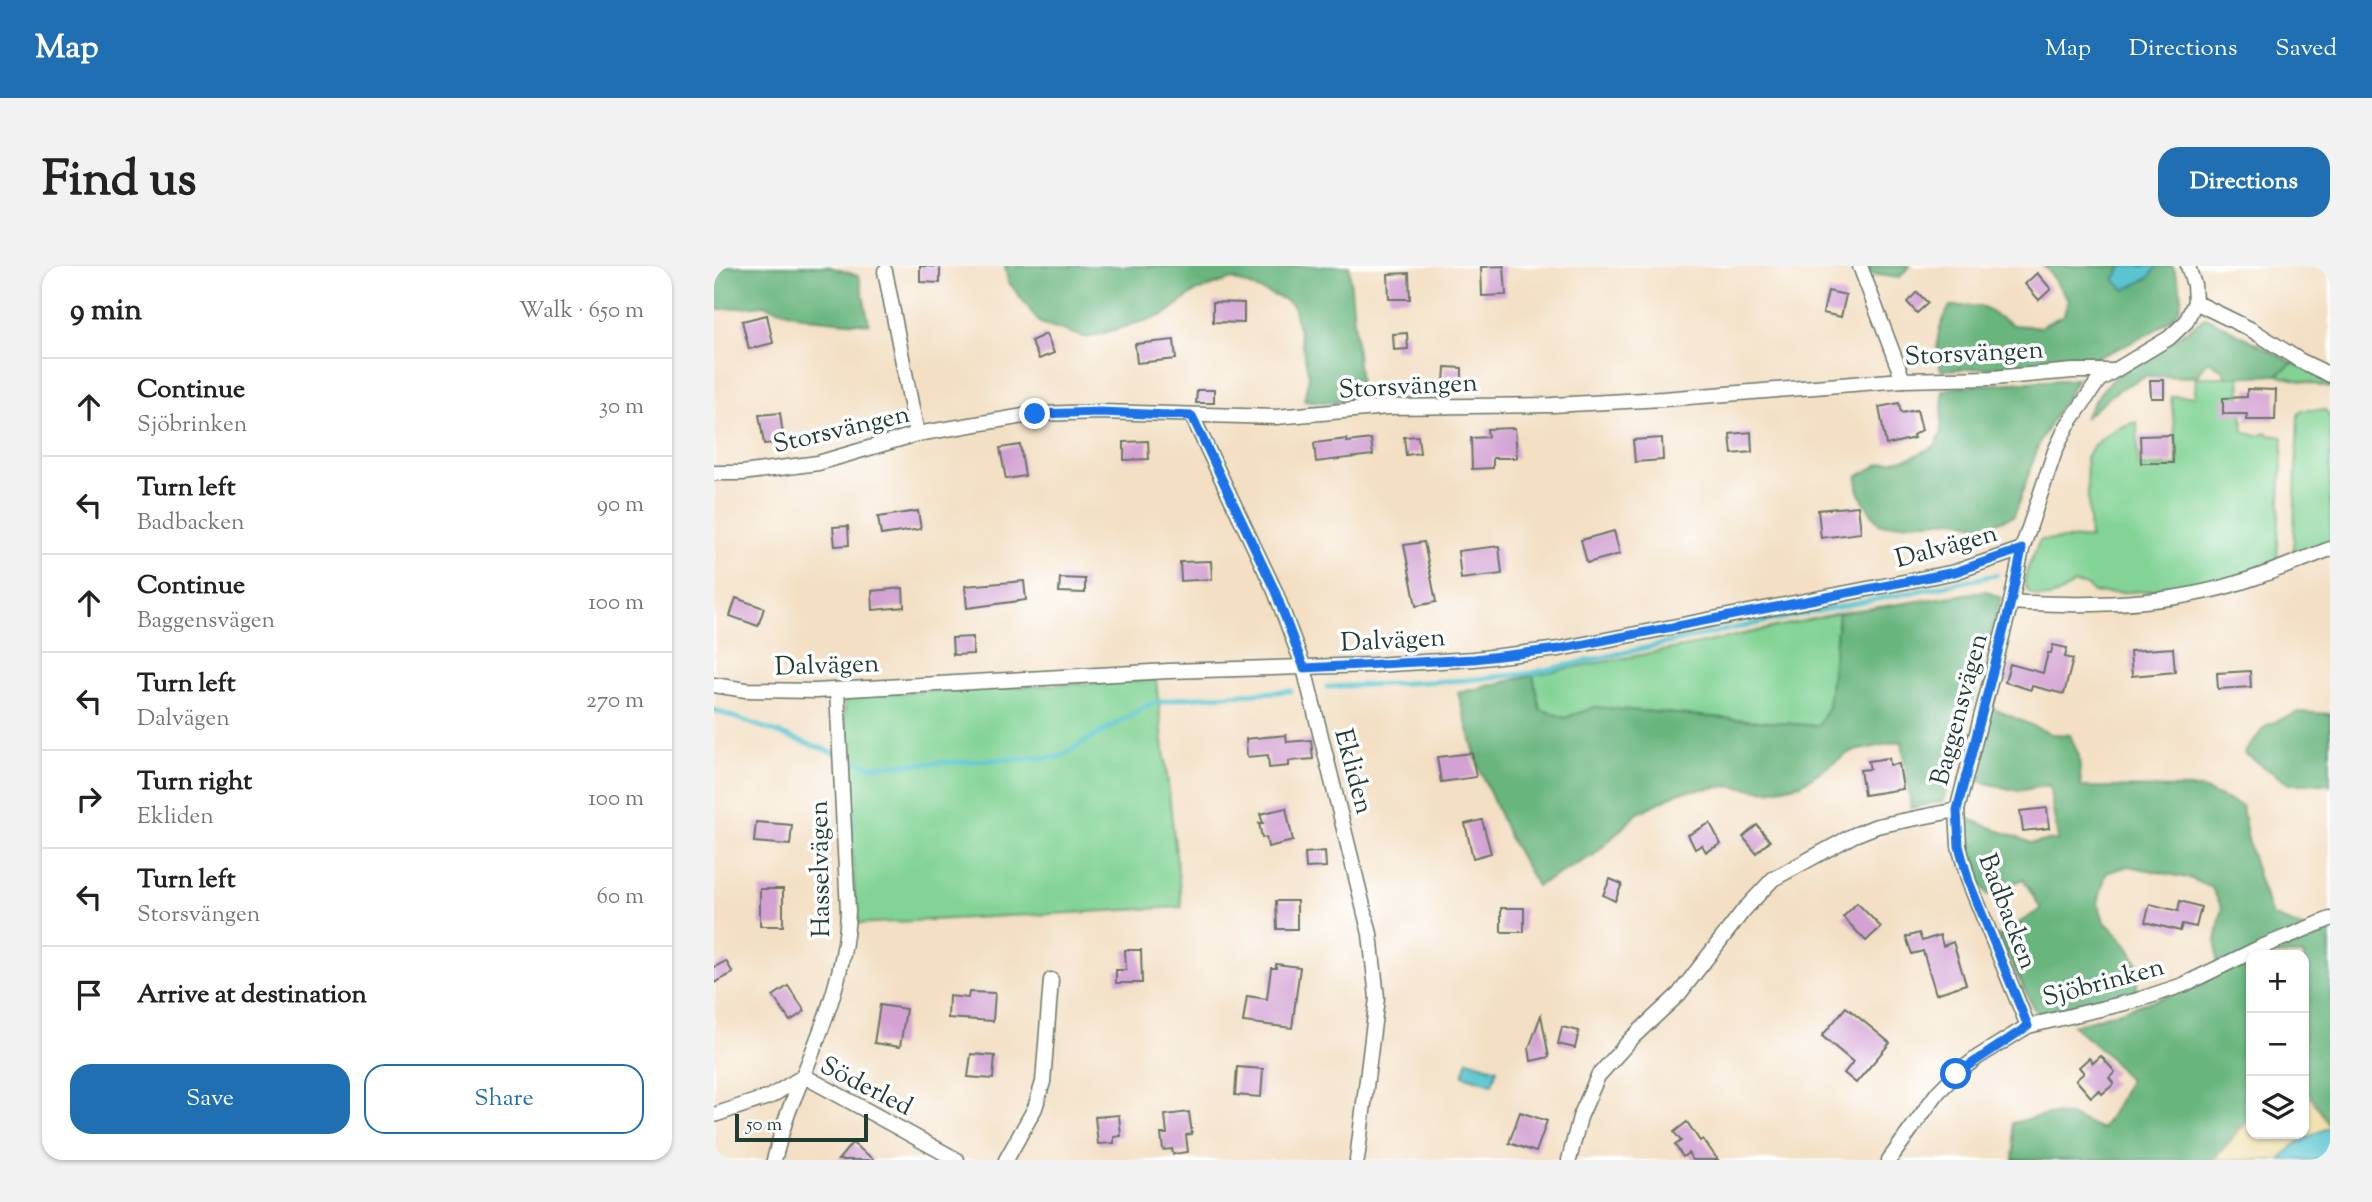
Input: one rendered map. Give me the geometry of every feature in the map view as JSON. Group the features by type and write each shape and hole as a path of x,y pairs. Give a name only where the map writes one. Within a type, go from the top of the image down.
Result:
{"street":[{"path":"1860,266 1903,380"},
{"path":"2188,266 2196,302 2252,330 2299,360 2330,375"},
{"path":"885,271 917,434"},
{"name":"Baggensvägen","path":"1569,1160 1580,1117 1598,1076 1633,1037 1679,994 1743,911 1773,879 1854,835 1877,826 1957,810 2011,602 2022,549 2055,451 2067,426 2091,389 2110,372 2169,338 2186,322 2196,302"},
{"name":"Storsvängen","path":"714,473 742,473 818,463 917,434 1035,414 1101,412 1276,417 1388,407 1552,405 1903,380 1992,378 2073,371 2110,372"},
{"name":"Ekliden","path":"1192,416 1275,591 1304,668 1370,934 1377,979 1373,1038 1357,1160"},
{"name":"Dalvägen","path":"714,685 746,690 837,690 1168,671 1304,668 1474,659 1559,649 1955,572 2022,549"},
{"path":"2011,602 2048,604 2151,601 2204,592 2263,575 2330,549"},
{"name":"Hasselvägen","path":"774,1160 842,964 848,935 837,690"},
{"name":"Badbacken","path":"1957,810 1959,846 1969,882 2028,1026"},
{"name":"Sjöbrinken","path":"1889,1160 1938,1092 1956,1074 2028,1026 2138,1000 2183,985 2259,948 2330,919"},
{"path":"1006,1160 1035,1108 1043,1082 1051,980"},
{"name":"Söderled","path":"714,1115 771,1096 804,1076 957,1160"}],"green space":[{"path":"714,266 827,266 859,276 869,324 808,318 764,305 714,310"},
{"path":"1005,266 1349,266 1361,396 1334,403 1304,400 1309,376 1293,305 1232,279 1196,291 1164,315 1087,338 1040,323 1008,281"},
{"path":"1868,266 1910,266 1899,278 1871,274"},
{"path":"2043,266 2173,266 2180,288 2181,304 2172,318 2146,335 2113,351 2082,361 2071,364 1941,370 1938,337 1950,306 1980,306 2013,325 2040,327 2064,315 2068,300"},
{"path":"2206,317 2293,363 2277,375 2225,377 2224,371 2208,361 2196,377 2147,376 2121,388 2084,418 2113,379"},
{"path":"2293,363 2330,381 2330,388 2277,375"},
{"path":"2196,377 2240,377 2243,430 2249,434 2261,435 2267,432 2269,435 2283,437 2277,562 2234,577 2187,586 2139,592 2094,593 2087,586 2074,583 2061,593 2051,596 2031,594 2026,587 2025,577 2040,540 2090,538 2086,457 2096,444 2122,426 2137,422 2138,466 2178,466 2171,396 2195,396"},
{"path":"2077,379 2040,441 2014,516 1985,527 1957,520 1880,525 1864,502 1858,490 1858,476 1880,464 1912,457 1935,446 1941,434 1943,390 1966,386"},
{"path":"2303,410 2325,410 2330,417 2330,543 2293,557 2298,414"},
{"path":"1986,591 2001,598 1944,801 1911,808 1902,741 1850,752 1801,784 1769,791 1728,786 1680,792 1638,813 1594,855 1537,886 1509,837 1479,768 1458,693 1533,675 1540,709 1565,718 1595,707 1818,726 1828,707 1839,613"},
{"path":"1839,613 1828,707 1818,726 1595,707 1565,718 1540,709 1533,675 1699,644"},
{"path":"1156,680 1182,907 856,924 844,695"},
{"path":"1990,707 2051,734 2070,735 2079,756 2081,787 2200,788 2242,806 2254,862 2272,916 2313,932 2330,925 2330,1125 2309,1093 2309,950 2246,950 2246,1123 2213,1160 2013,1160 2012,1123 2048,1114 2069,1115 2102,1129 2129,1080 2106,1054 2073,1026 2205,984 2217,964 2216,942 2222,908 2212,888 2192,879 2129,866 2106,873 2098,903 2104,921 2126,943 2138,964 2136,995 2039,1019 1998,936 2041,909 2023,879 1988,895 1973,868 1964,817 2031,843 2058,840 2049,785 2018,791 1970,779"},
{"path":"2299,712 2330,714 2330,786 2289,784 2244,753 2267,725"}],"sand":[{"path":"2311,1097 2330,1127 2309,1136"},
{"path":"2246,1123 2246,1139 2304,1139 2281,1160 2213,1160"}],"water":[{"path":"2123,266 2157,266 2149,278 2125,290 2114,280"},
{"path":"1468,1060 1497,1069 1492,1084 1463,1075"},
{"path":"2330,1127 2330,1160 2281,1160 2296,1144 2309,1139 2309,1136"}],"building":[{"path":"920,266 940,267 940,283 920,282"},
{"path":"1504,266 1506,295 1482,296 1481,267"},
{"path":"1409,273 1410,299 1389,299 1388,274"},
{"path":"2037,273 2051,289 2039,300 2025,284"},
{"path":"1828,291 1846,295 1841,317 1823,313"},
{"path":"1917,292 1928,303 1917,313 1907,302"},
{"path":"1213,302 1244,303 1244,323 1213,322"},
{"path":"767,315 773,343 749,349 742,321"},
{"path":"1407,333 1408,349 1394,350 1393,334"},
{"path":"1046,334 1054,353 1039,359 1031,341"},
{"path":"1174,340 1176,359 1137,363 1135,344"},
{"path":"1445,367 1462,368 1462,384 1444,383"},
{"path":"2150,380 2164,380 2164,398 2151,398"},
{"path":"2247,389 2276,390 2275,420 2246,420 2247,414 2223,414 2223,398 2247,397"},
{"path":"1197,390 1214,390 1214,403 1196,403"},
{"path":"1899,403 1901,413 1917,410 1922,430 1913,435 1914,438 1886,445 1879,407"},
{"path":"780,413 783,435 778,436 779,443 764,444 759,415"},
{"path":"1515,428 1517,458 1493,458 1493,468 1472,469 1471,438 1488,437 1487,429"},
{"path":"1751,432 1752,452 1732,454 1730,434"},
{"path":"2172,435 2173,463 2141,463 2140,436"},
{"path":"1418,436 1420,453 1406,455 1404,437"},
{"path":"1662,438 1663,460 1635,462 1633,440"},
{"path":"1347,439 1347,442 1371,439 1373,455 1316,462 1314,443"},
{"path":"1148,441 1149,459 1124,460 1124,442"},
{"path":"1020,445 1025,476 1006,479 1000,448"},
{"path":"1858,506 1861,533 1821,538 1818,510"},
{"path":"918,511 921,529 881,535 878,517"},
{"path":"848,526 849,545 835,546 833,527"},
{"path":"1614,531 1620,554 1587,563 1581,540"},
{"path":"1424,542 1436,602 1416,606 1404,545"},
{"path":"1499,546 1502,574 1461,579 1458,551"},
{"path":"1211,561 1212,579 1181,581 1180,562"},
{"path":"1060,578 1085,579 1085,593 1059,592"},
{"path":"1024,581 1026,600 967,608 965,586"},
{"path":"903,588 904,607 873,610 872,591"},
{"path":"736,598 764,608 758,626 730,616"},
{"path":"973,637 973,654 953,655 952,638"},
{"path":"2053,645 2067,648 2065,657 2073,659 2064,694 2032,686 2031,690 2005,682 2010,664 2043,673"},
{"path":"2173,648 2175,672 2132,676 2130,651"},
{"path":"2250,671 2251,687 2218,689 2217,673"},
{"path":"1286,735 1287,742 1311,740 1313,759 1289,761 1289,766 1269,768 1268,755 1247,757 1246,739"},
{"path":"1472,753 1476,777 1441,782 1437,757"},
{"path":"1889,758 1890,765 1899,764 1903,789 1864,795 1860,770 1870,769 1868,761"},
{"path":"1286,808 1293,841 1268,847 1266,837 1262,838 1259,823 1263,823 1260,814"},
{"path":"2047,808 2049,828 2023,831 2020,811"},
{"path":"1482,820 1491,853 1473,858 1465,824"},
{"path":"756,822 792,825 790,845 754,842"},
{"path":"1710,823 1721,844 1706,852 1702,845 1695,849 1688,835"},
{"path":"1757,825 1770,841 1756,853 1743,837"},
{"path":"1325,851 1326,867 1306,868 1305,853"},
{"path":"1610,879 1622,884 1615,901 1603,895"},
{"path":"760,889 783,889 783,926 760,926"},
{"path":"1276,901 1297,901 1297,929 1277,929"},
{"path":"2180,901 2201,907 2196,927 2182,924 2180,931 2145,922 2150,904 2178,911"},
{"path":"1857,903 1881,927 1866,941 1843,917"},
{"path":"1501,908 1524,908 1524,932 1501,932"},
{"path":"1919,933 1922,941 1940,935 1943,946 1953,942 1966,984 1936,994 1923,951 1912,954 1906,937"},
{"path":"1125,950 1141,950 1142,983 1116,983 1116,970 1126,970"},
{"path":"726,961 733,973 714,983 714,967"},
{"path":"1276,964 1300,967 1292,1028 1243,1022 1247,996 1267,999 1271,968 1276,968"},
{"path":"788,986 805,1011 790,1021 773,996"},
{"path":"969,992 995,993 993,1021 948,1018 949,996 968,998"},
{"path":"880,1005 906,1009 900,1047 874,1043"},
{"path":"1846,1007 1890,1043 1856,1083 1844,1073 1853,1062 1822,1036"},
{"path":"1541,1015 1549,1057 1531,1061 1529,1048"},
{"path":"1562,1027 1579,1031 1575,1048 1558,1044"},
{"path":"971,1054 995,1056 993,1079 968,1077"},
{"path":"2101,1056 2115,1072 2109,1078 2114,1084 2102,1094 2099,1090 2091,1097 2076,1080 2084,1073 2079,1067 2089,1058 2093,1063"},
{"path":"1237,1067 1263,1069 1261,1097 1235,1095"},
{"path":"1189,1112 1192,1134 1186,1135 1188,1152 1173,1154 1172,1149 1163,1150 1161,1134 1167,1134 1165,1115"},
{"path":"1520,1112 1547,1121 1536,1152 1509,1143"},
{"path":"1119,1115 1121,1136 1114,1137 1114,1143 1098,1144 1095,1117"},
{"path":"1687,1122 1718,1160 1693,1160 1688,1153 1683,1157 1675,1145 1681,1141 1674,1132"},
{"path":"852,1143 875,1160 838,1160"}],"waterway":[{"path":"1327,687 1467,680 1532,673 1996,575"},
{"path":"714,710 871,766 1059,757 1150,704 1182,698 1291,691"}],"route":[{"path":"1035,414 1101,412 1192,416 1275,591 1304,668 1474,659 1559,649 1955,572 2022,549 2011,602 1957,810 1959,846 1969,882 2028,1026 1956,1074"}]}
